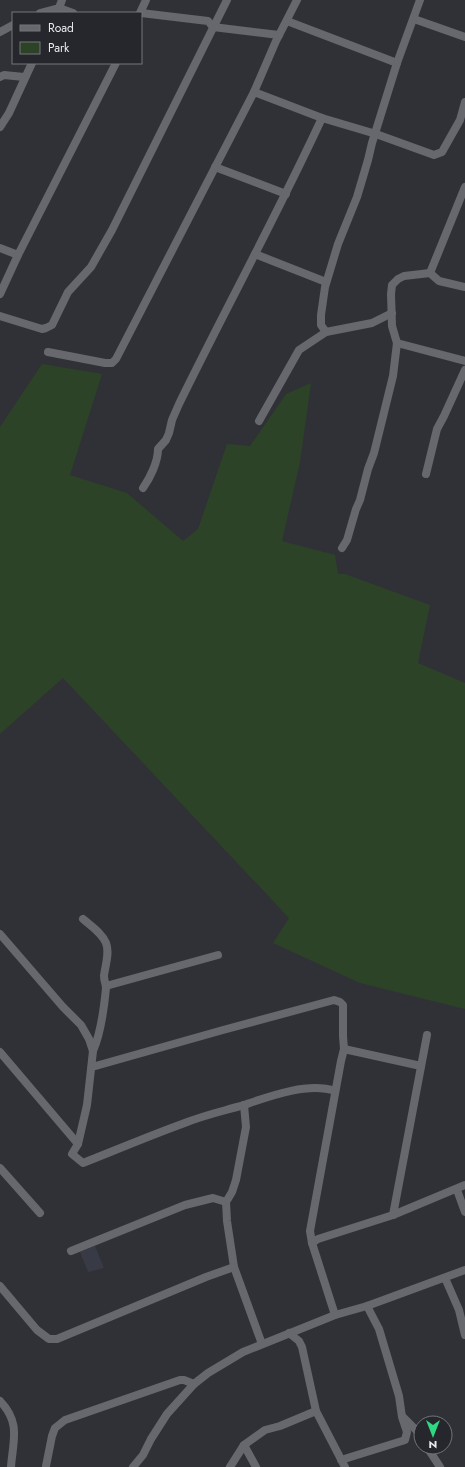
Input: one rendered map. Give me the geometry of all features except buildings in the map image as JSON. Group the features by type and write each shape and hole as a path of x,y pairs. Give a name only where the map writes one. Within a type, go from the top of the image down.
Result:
{"street":[{"path":"140,12 146,0"},
{"path":"0,316 42,329 50,327 54,323 68,292 91,267 112,230 227,0"},
{"path":"48,352 106,364 112,363 116,359 254,92 279,35 297,0"},
{"path":"326,332 321,325 321,315 326,282 338,244 357,197 372,142 376,134 397,62 420,0"},
{"path":"42,12 61,4 73,12"},
{"path":"142,13 208,21 213,27 279,35"},
{"path":"414,19 465,37"},
{"path":"287,21 397,62"},
{"path":"0,32 12,26"},
{"path":"0,127 9,113 31,64"},
{"path":"0,294 18,255 115,64"},
{"path":"2,75 24,78"},
{"path":"254,92 322,118 376,134 434,155 442,152 462,118 465,102"},
{"path":"143,488 148,481 158,456 158,449 166,440 169,433 172,420 179,404 238,285 256,254 286,194 322,118"},
{"path":"215,167 286,194"},
{"path":"430,273 465,187"},
{"path":"0,248 18,255"},
{"path":"256,254 326,282"},
{"path":"342,548 348,540 368,469 381,430 393,376 396,343 392,326 392,285 398,279 410,275 430,273 439,281 446,284 465,287"},
{"path":"259,421 299,350 326,332 372,323 392,313"},
{"path":"396,343 465,361"},
{"path":"426,474 437,429 465,370"},
{"path":"83,919 98,931 107,944 104,978 106,986 98,1041 93,1052"},
{"path":"0,934 63,1007 81,1025 89,1039 93,1052 87,1105 78,1144 72,1154 83,1163 182,1124 253,1101 292,1091 316,1087 335,1091"},
{"path":"106,986 218,956"},
{"path":"92,1068 334,1000 343,1005 344,1049 310,1231 312,1243 335,1315"},
{"path":"393,1215 427,1035"},
{"path":"344,1049 421,1066"},
{"path":"0,1052 78,1144"},
{"path":"244,1105 246,1127 236,1180 232,1192 226,1202 227,1221 234,1267 262,1344"},
{"path":"0,1168 40,1213"},
{"path":"312,1243 318,1239 393,1215 457,1190 465,1185"},
{"path":"457,1190 465,1212"},
{"path":"71,1251 185,1205 213,1198 226,1202"},
{"path":"0,1286 43,1336 49,1339 57,1339 206,1277 234,1267"},
{"path":"133,1467 143,1455 167,1414 194,1384 208,1373 262,1344 289,1333 335,1315 367,1306 407,1290 465,1270"},
{"path":"445,1278 459,1310 465,1335"},
{"path":"289,1333 299,1341 302,1347 316,1411 343,1463 405,1440 407,1432 402,1417 399,1396 381,1336 367,1306"},
{"path":"46,1466 55,1428 65,1420 180,1380 194,1384"},
{"path":"0,1401 11,1414 14,1423 11,1467"},
{"path":"230,1467 244,1445 265,1430 280,1426 316,1411"},
{"path":"402,1417 413,1427"},
{"path":"244,1445 256,1467"},
{"path":"432,1455 440,1467"}],"shaded area":[{"path":"95,1246 104,1268 88,1272 80,1252"}],"green space":[{"path":"42,364 102,374 70,475 127,493 183,541 198,529 227,444 250,446 286,394 311,383 300,462 282,541 335,555 338,574 345,574 430,605 418,663 465,683 465,1009 360,983 273,943 289,918 63,678 0,734 0,427"}]}
